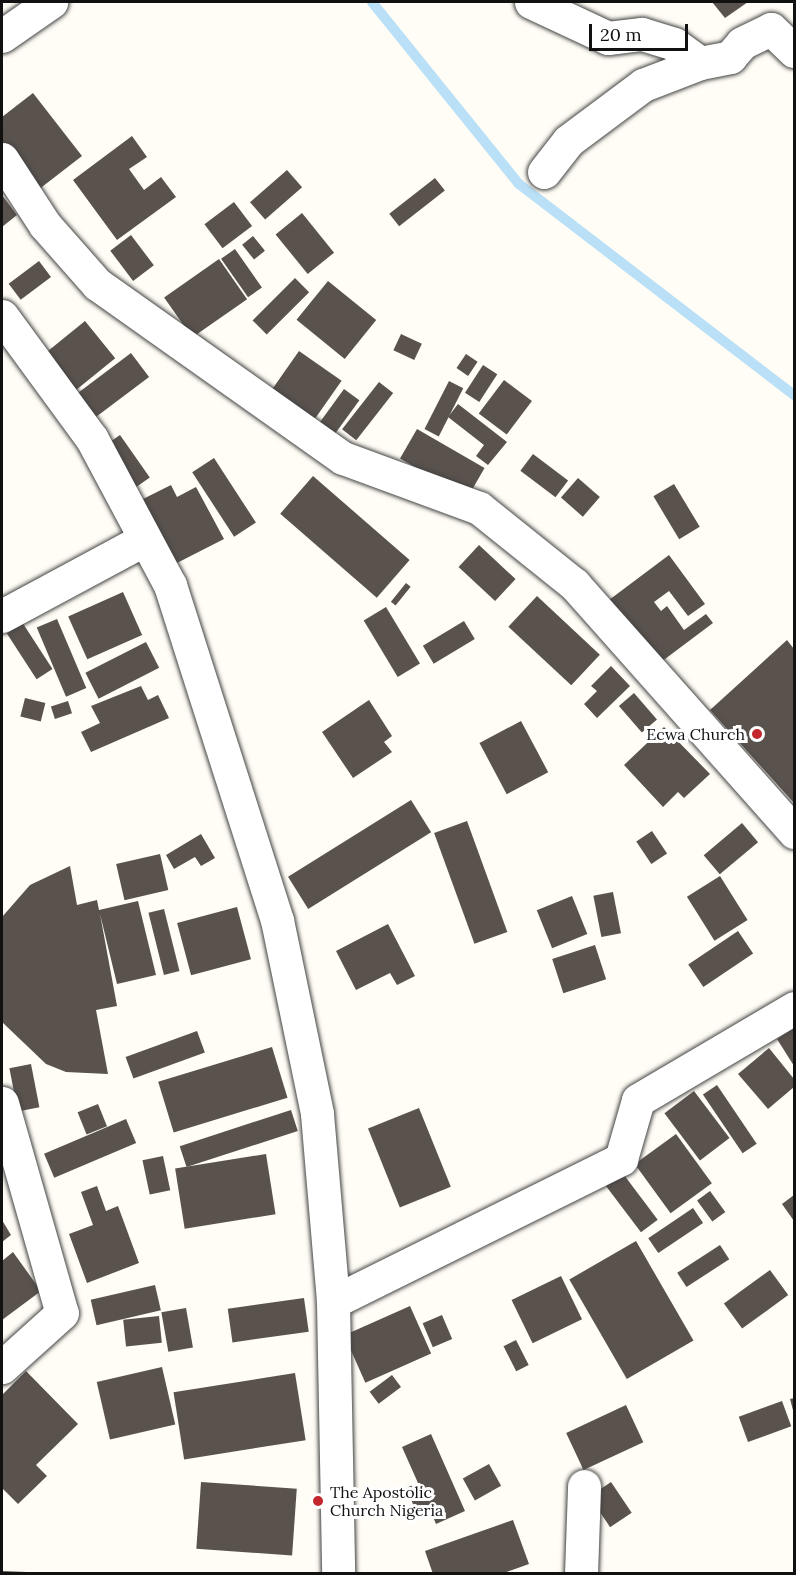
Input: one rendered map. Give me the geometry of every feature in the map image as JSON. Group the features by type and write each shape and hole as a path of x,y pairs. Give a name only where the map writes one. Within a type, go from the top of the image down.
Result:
{"street":[{"path":"2,36 51,2"},
{"path":"531,2 608,38 642,34 674,44 700,63"},
{"path":"544,172 568,141 642,86 700,63 730,57 742,43 771,29 795,51"},
{"path":"2,159 45,225 97,284 343,458 479,508 574,584 795,832"},
{"path":"2,316 92,439 170,585 218,726 277,920 317,1114 333,1302 338,1574"},
{"path":"2,616 146,539"},
{"path":"333,1302 621,1159 638,1100 795,1008"},
{"path":"2,1103 62,1313 2,1367"},
{"path":"581,1574 584,1486"}],"building":[{"path":"712,2 748,2 725,18"},
{"path":"33,93 82,156 38,190 2,142 2,117"},
{"path":"132,136 147,157 129,169 144,190 161,177 176,197 117,240 73,180"},
{"path":"287,170 302,187 265,220 250,202"},
{"path":"435,178 445,191 399,226 389,214"},
{"path":"2,195 17,215 2,227"},
{"path":"234,202 252,226 223,248 204,224"},
{"path":"302,213 334,253 308,274 276,234"},
{"path":"131,235 154,265 133,281 110,251"},
{"path":"253,236 265,251 254,260 242,245"},
{"path":"235,249 262,288 248,297 221,259"},
{"path":"219,259 247,299 192,338 164,297"},
{"path":"39,261 51,277 21,300 9,284"},
{"path":"295,278 309,292 267,335 253,320"},
{"path":"328,281 376,320 345,359 297,320"},
{"path":"85,321 115,358 76,390 46,352"},
{"path":"401,334 422,344 414,360 393,350"},
{"path":"299,351 342,381 312,423 270,393"},
{"path":"131,353 149,377 90,421 72,398"},
{"path":"466,354 478,362 468,376 456,368"},
{"path":"483,365 497,374 479,402 465,393"},
{"path":"504,380 532,401 507,435 479,414"},
{"path":"449,381 463,388 439,436 424,429"},
{"path":"379,382 393,393 356,440 342,429"},
{"path":"344,389 359,400 335,434 319,423"},
{"path":"458,404 507,442 488,465 476,456 484,445 448,417"},
{"path":"417,429 485,468 468,497 400,458"},
{"path":"120,435 150,478 130,491 100,449"},
{"path":"533,454 568,480 556,497 520,471"},
{"path":"214,458 256,523 234,537 192,472"},
{"path":"313,476 410,560 377,598 280,514"},
{"path":"578,478 600,497 583,517 561,498"},
{"path":"674,484 700,527 679,539 653,496"},
{"path":"171,485 177,497 196,487 224,539 171,566 137,502"},
{"path":"479,545 516,579 495,601 459,567"},
{"path":"669,555 705,604 688,616 669,591 654,602 661,611 667,606 684,630 706,614 713,623 657,665 609,600"},
{"path":"406,583 411,587 396,605 391,602"},
{"path":"123,592 142,635 87,659 68,616"},
{"path":"537,596 600,655 571,685 508,627"},
{"path":"386,607 420,664 398,677 364,620"},
{"path":"57,619 86,688 66,697 37,628"},
{"path":"464,621 475,639 434,664 423,646"},
{"path":"22,622 52,669 37,679 6,632"},
{"path":"787,640 794,649 794,803 710,710"},
{"path":"146,642 159,668 99,699 85,673"},
{"path":"611,666 630,686 597,718 584,704 597,691 591,686"},
{"path":"141,686 148,700 158,695 169,718 91,752 81,732 100,723 91,706"},
{"path":"634,693 657,719 642,733 619,706"},
{"path":"25,698 45,703 41,722 20,716"},
{"path":"369,700 392,736 384,742 392,752 353,778 322,732"},
{"path":"68,701 72,713 55,719 51,707"},
{"path":"521,721 548,772 507,794 480,743"},
{"path":"664,727 710,774 684,798 678,792 663,807 624,765"},
{"path":"411,800 431,832 308,909 288,877"},
{"path":"467,821 507,932 474,944 434,833"},
{"path":"742,823 758,842 720,874 704,855"},
{"path":"652,831 667,853 651,864 636,842"},
{"path":"201,834 215,858 201,866 195,857 174,869 166,855"},
{"path":"160,854 168,890 124,900 116,864"},
{"path":"70,866 77,905 97,900 99,910 138,901 156,975 117,984 100,914 117,1006 96,1010 108,1074 66,1072 46,1064 2,1022 2,917 30,885"},
{"path":"720,876 748,920 714,941 687,897"},
{"path":"613,892 621,933 601,937 593,896"},
{"path":"572,896 587,934 552,948 537,910"},
{"path":"237,907 251,959 191,975 177,923"},
{"path":"164,909 179,971 164,975 148,913"},
{"path":"388,924 415,976 397,985 390,973 356,990 336,951"},
{"path":"738,931 753,953 703,987 688,965"},
{"path":"595,945 606,979 563,993 552,959"},
{"path":"794,1028 794,1066 777,1039"},
{"path":"197,1031 205,1053 133,1079 126,1057"},
{"path":"272,1047 287,1098 174,1132 158,1082"},
{"path":"769,1048 794,1079 794,1087 768,1109 738,1074"},
{"path":"31,1064 39,1107 18,1111 9,1068"},
{"path":"717,1085 757,1144 743,1153 703,1095"},
{"path":"694,1091 730,1138 700,1160 664,1113"},
{"path":"98,1104 107,1126 87,1134 78,1112"},
{"path":"419,1108 451,1187 400,1207 368,1129"},
{"path":"291,1110 298,1131 187,1167 180,1146"},
{"path":"126,1119 136,1143 54,1178 44,1154"},
{"path":"676,1134 712,1183 671,1213 635,1164"},
{"path":"266,1154 276,1214 185,1229 175,1168"},
{"path":"163,1156 170,1190 150,1195 142,1160"},
{"path":"615,1163 658,1220 641,1232 598,1176"},
{"path":"97,1186 106,1211 118,1206 139,1263 87,1283 69,1234 93,1225 81,1192"},
{"path":"710,1191 725,1212 712,1221 697,1200"},
{"path":"794,1195 794,1221 782,1204"},
{"path":"693,1208 703,1223 658,1253 648,1238"},
{"path":"2,1220 11,1235 2,1242"},
{"path":"636,1241 694,1341 627,1379 569,1280"},
{"path":"720,1245 729,1259 686,1287 677,1273"},
{"path":"13,1252 41,1291 2,1320 2,1261"},
{"path":"770,1270 788,1295 742,1329 724,1304"},
{"path":"561,1276 582,1319 533,1343 512,1300"},
{"path":"155,1285 161,1310 97,1325 91,1300"},
{"path":"304,1298 309,1332 232,1342 228,1309"},
{"path":"410,1306 431,1354 365,1383 344,1335"},
{"path":"186,1308 193,1347 168,1352 161,1312"},
{"path":"442,1315 452,1339 433,1347 423,1323"},
{"path":"159,1316 162,1343 126,1347 123,1320"},
{"path":"516,1340 529,1365 516,1371 504,1346"},
{"path":"162,1367 175,1424 110,1440 97,1382"},
{"path":"26,1371 78,1424 36,1465 47,1476 18,1504 2,1488 2,1395"},
{"path":"295,1373 306,1440 184,1459 174,1392"},
{"path":"392,1375 401,1387 379,1404 370,1392"},
{"path":"794,1398 794,1414 790,1399"},
{"path":"782,1401 791,1426 748,1442 739,1417"},
{"path":"626,1405 643,1442 584,1470 566,1433"},
{"path":"431,1434 465,1511 436,1524 428,1505 416,1511 406,1488 418,1483 402,1447"},
{"path":"489,1464 501,1486 475,1500 463,1479"},
{"path":"201,1482 297,1489 292,1556 196,1549"},
{"path":"611,1482 632,1513 610,1527 589,1497"},
{"path":"513,1520 529,1564 501,1574 433,1574 425,1551"},
{"path":"2,1571 27,1572 27,1574 2,1574"}],"waterway":[{"path":"372,2 519,184 794,395"}],"place":[{"name":"Ecwa Church","path":"757,734"},
{"name":"The Apostolic Church Nigeria","path":"318,1501"}]}
